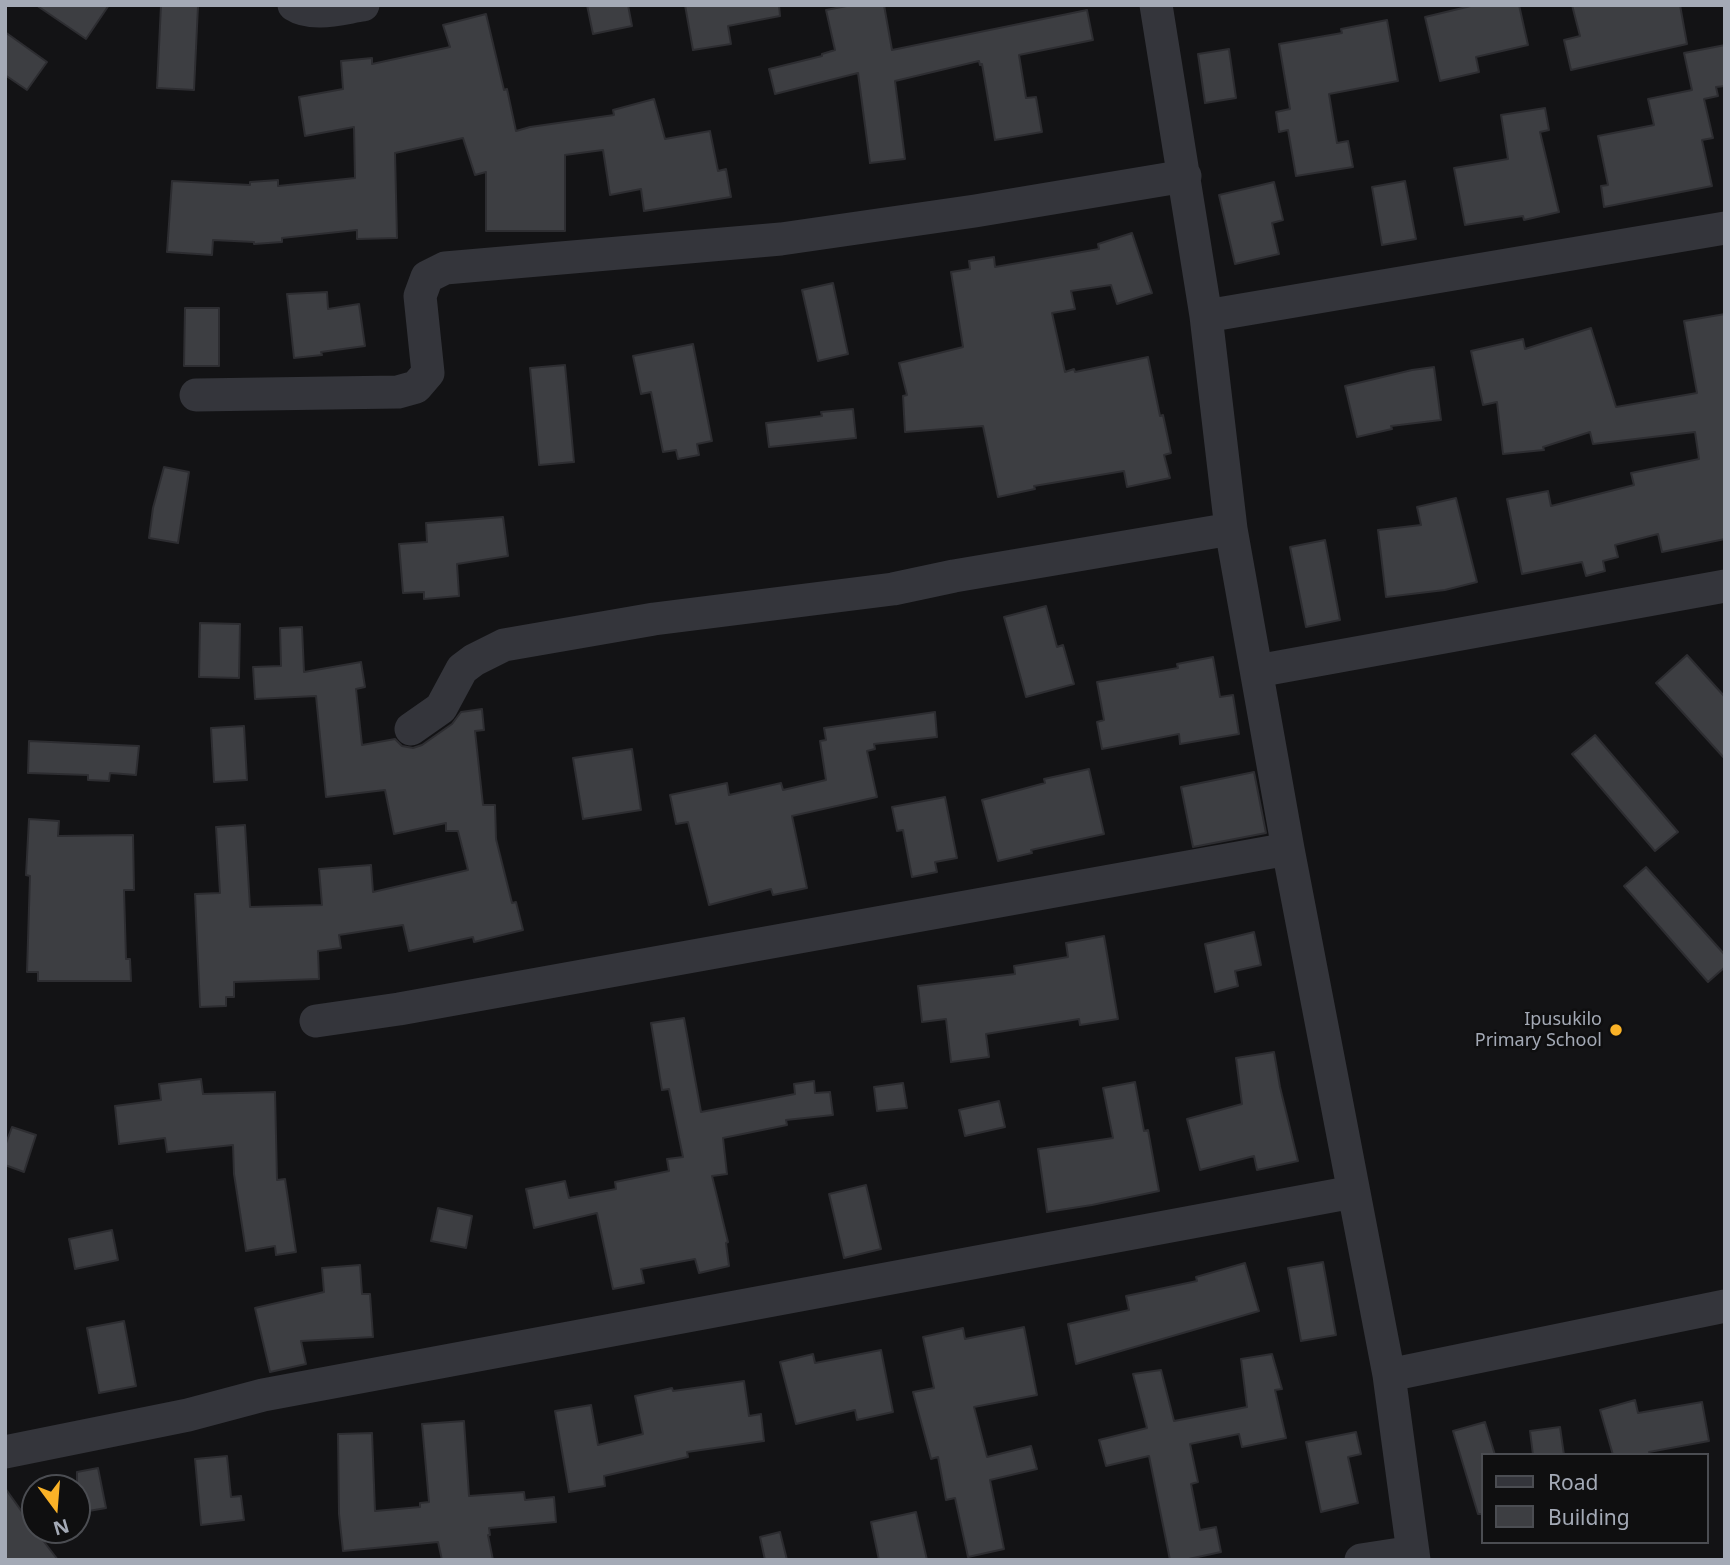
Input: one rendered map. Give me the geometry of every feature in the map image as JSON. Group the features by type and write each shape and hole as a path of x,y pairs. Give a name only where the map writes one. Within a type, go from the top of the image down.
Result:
{"street":[{"path":"294,5 322,11 363,5"},
{"path":"1156,5 1206,316 1231,529 1288,849 1389,1375 1414,1556 1361,1560"},
{"path":"196,395 398,392 416,387 428,373 421,296 427,277 445,268 782,239 975,211 1185,176"},
{"path":"1206,316 1725,228"},
{"path":"411,729 441,708 462,669 504,645 654,619 893,589 954,576 1231,529"},
{"path":"1257,670 1725,586"},
{"path":"316,1021 399,1009 1288,849"},
{"path":"5,1452 188,1415 263,1395 1353,1192"},
{"path":"1389,1375 1725,1306"}],"building":[{"path":"36,5 109,5 86,39"},
{"path":"161,5 198,6 194,90 157,88"},
{"path":"587,5 628,5 632,26 593,34"},
{"path":"685,5 779,5 780,16 728,26 731,44 693,50"},
{"path":"852,5 884,5 892,50 1087,10 1093,40 1019,55 1026,98 1036,97 1042,132 995,140 982,64 980,65 979,61 895,81 905,159 870,163 858,73 775,94 769,69 822,56 835,50 826,10"},
{"path":"1475,5 1519,5 1528,45 1476,57 1479,72 1440,81 1425,17"},
{"path":"1572,5 1680,5 1687,44 1571,70 1564,40 1580,36"},
{"path":"486,14 516,131 614,115 613,110 654,99 665,139 710,131 718,171 726,169 731,197 644,211 641,189 610,195 603,150 565,155 565,231 486,231 486,172 475,175 463,138 395,153 397,238 357,239 357,230 282,238 282,242 254,244 213,240 212,255 167,252 172,181 250,185 250,182 278,180 278,186 355,178 354,127 305,136 299,97 343,89 341,61 372,58 372,64 450,47 443,25"},
{"path":"1387,20 1398,81 1329,94 1337,143 1348,141 1353,167 1296,176 1288,130 1279,132 1276,112 1290,109 1279,44 1342,33 1341,29"},
{"path":"5,32 47,62 27,90 5,75"},
{"path":"1725,45 1725,86 1716,87 1718,96 1704,99 1713,138 1702,140 1712,186 1604,207 1601,186 1608,185 1598,136 1654,125 1648,99 1692,90 1684,53"},
{"path":"1229,49 1236,98 1205,103 1198,54"},
{"path":"1545,108 1549,130 1540,132 1559,212 1524,220 1523,216 1465,225 1454,168 1508,159 1501,115"},
{"path":"1405,181 1416,239 1382,245 1372,187"},
{"path":"1274,182 1283,220 1272,223 1279,254 1235,264 1219,195"},
{"path":"1132,233 1152,293 1117,304 1111,285 1071,291 1075,309 1052,313 1065,372 1148,357 1171,453 1164,455 1170,478 1127,487 1124,471 1034,486 1035,489 998,497 983,426 905,432 903,396 907,395 899,363 963,347 951,272 970,269 969,261 994,257 995,267 1099,249 1098,244"},
{"path":"833,283 848,354 818,361 802,290"},
{"path":"327,292 328,309 359,304 365,346 294,358 287,294"},
{"path":"185,308 219,308 219,366 184,366"},
{"path":"1725,314 1725,539 1662,552 1658,534 1615,545 1618,557 1603,561 1605,571 1586,576 1582,562 1522,574 1507,499 1548,491 1551,506 1634,485 1631,473 1699,459 1695,432 1593,444 1590,432 1543,447 1544,450 1503,454 1497,402 1483,405 1471,351 1523,339 1525,349 1591,328 1616,407 1697,393 1684,321"},
{"path":"693,344 712,441 697,444 699,455 678,459 676,450 663,452 651,392 641,394 633,356"},
{"path":"565,365 574,462 539,465 530,368"},
{"path":"1434,367 1441,420 1391,426 1392,429 1357,437 1345,386"},
{"path":"853,409 856,438 769,447 766,423 822,416 821,412"},
{"path":"164,467 189,472 178,543 149,538 153,508"},
{"path":"1456,498 1477,582 1445,590 1386,597 1378,530 1421,525 1417,507"},
{"path":"503,517 508,556 457,564 459,596 424,599 424,592 403,593 399,544 427,542 426,523"},
{"path":"1325,540 1340,620 1306,627 1290,547"},
{"path":"1046,606 1057,647 1063,645 1074,684 1026,697 1004,617"},
{"path":"200,623 240,624 239,678 199,677"},
{"path":"302,627 304,672 361,662 365,687 356,689 362,745 395,739 402,746 413,748 422,745 452,724 461,712 482,709 484,730 475,731 483,805 495,805 496,839 512,903 516,902 523,930 474,942 473,937 409,951 403,925 339,935 341,948 318,951 319,979 234,982 234,997 226,997 226,1006 200,1007 195,894 220,893 216,827 245,825 250,907 322,905 319,869 371,865 373,892 468,870 458,831 446,831 446,823 394,834 385,790 326,797 316,696 255,699 253,667 281,666 280,628"},
{"path":"1687,655 1725,697 1725,759 1656,683"},
{"path":"1213,657 1220,697 1233,695 1239,734 1180,744 1179,734 1102,749 1097,722 1104,720 1097,682 1178,668 1177,664"},
{"path":"935,712 937,737 874,744 875,749 867,751 877,797 792,816 807,888 773,895 771,889 709,905 688,822 676,824 670,795 727,783 729,795 781,783 783,790 826,780 820,741 826,740 824,728"},
{"path":"244,726 247,780 214,782 211,728"},
{"path":"1595,735 1678,832 1655,851 1572,754"},
{"path":"29,741 139,746 136,775 110,773 109,781 88,780 88,775 28,773"},
{"path":"632,749 641,810 583,819 573,758"},
{"path":"1089,769 1104,834 1031,850 1032,853 998,861 982,800 1045,783 1044,779"},
{"path":"1254,772 1266,833 1193,847 1181,787"},
{"path":"945,797 957,858 935,862 937,872 912,877 903,830 897,831 892,807"},
{"path":"29,819 59,821 58,836 133,835 134,890 124,890 126,959 130,959 131,981 38,981 38,972 27,972 30,876 26,875"},
{"path":"1646,867 1725,955 1725,967 1708,982 1624,886"},
{"path":"1254,932 1261,965 1235,971 1238,986 1215,992 1205,944"},
{"path":"1104,936 1118,1019 1080,1025 1079,1019 986,1034 989,1057 951,1062 946,1019 922,1022 918,986 1015,974 1014,966 1068,957 1066,943"},
{"path":"684,1018 701,1112 795,1094 794,1084 814,1081 815,1093 830,1092 833,1115 786,1120 787,1125 723,1138 727,1174 712,1176 728,1242 729,1266 699,1273 695,1259 641,1269 644,1283 613,1289 597,1213 534,1228 526,1189 565,1181 569,1198 616,1189 615,1182 669,1171 667,1159 683,1157 669,1089 662,1090 651,1023"},
{"path":"1274,1052 1298,1161 1257,1170 1254,1156 1200,1170 1187,1119 1242,1104 1236,1058"},
{"path":"201,1079 203,1094 275,1092 277,1180 285,1179 296,1252 276,1255 275,1246 246,1251 234,1174 233,1145 167,1152 165,1138 119,1144 115,1106 161,1100 159,1084"},
{"path":"1135,1082 1144,1131 1148,1130 1159,1191 1047,1212 1038,1149 1113,1138 1103,1088"},
{"path":"903,1083 907,1108 877,1111 874,1087"},
{"path":"999,1101 1005,1127 965,1136 959,1110"},
{"path":"12,1127 36,1135 24,1172 5,1165 5,1146"},
{"path":"866,1185 881,1249 844,1258 829,1194"},
{"path":"438,1208 472,1216 466,1248 431,1241"},
{"path":"112,1230 118,1260 75,1269 69,1239"},
{"path":"1323,1262 1336,1335 1301,1341 1288,1268"},
{"path":"1245,1263 1259,1311 1076,1364 1068,1324 1129,1310 1126,1296 1197,1281 1196,1277"},
{"path":"360,1265 362,1294 370,1294 373,1337 301,1341 306,1364 270,1372 255,1308 324,1292 322,1268"},
{"path":"124,1321 136,1386 99,1393 87,1328"},
{"path":"1024,1327 1037,1395 974,1407 987,1457 1031,1446 1037,1469 990,1480 1004,1549 968,1557 955,1498 946,1500 938,1457 931,1459 913,1392 934,1388 923,1337 963,1328 965,1339"},
{"path":"881,1350 893,1412 857,1420 855,1410 796,1424 780,1362 813,1354 815,1363"},
{"path":"1272,1354 1282,1389 1275,1390 1286,1438 1242,1447 1239,1434 1190,1444 1198,1482 1191,1484 1200,1530 1216,1527 1221,1552 1184,1560 1170,1560 1149,1456 1106,1466 1099,1440 1147,1428 1133,1374 1161,1370 1174,1421 1247,1407 1241,1359"},
{"path":"744,1381 749,1416 761,1414 764,1441 687,1452 688,1457 604,1476 605,1486 569,1492 555,1411 591,1405 598,1445 643,1434 635,1396 672,1388 673,1391"},
{"path":"1635,1400 1638,1413 1702,1402 1709,1441 1649,1453 1612,1453 1600,1410"},
{"path":"464,1421 469,1496 524,1492 525,1500 554,1497 556,1522 489,1528 493,1560 442,1560 438,1542 343,1551 339,1514 338,1434 372,1433 375,1511 420,1507 420,1503 429,1502 422,1424"},
{"path":"1485,1422 1494,1453 1482,1453 1482,1514 1478,1514 1453,1431"},
{"path":"1560,1427 1564,1453 1533,1453 1530,1431"},
{"path":"1356,1432 1361,1454 1348,1457 1358,1503 1321,1512 1306,1442"},
{"path":"227,1456 231,1497 241,1496 244,1520 201,1525 195,1459"},
{"path":"98,1468 106,1508 91,1511 91,1474 77,1472"},
{"path":"5,1488 21,1510 21,1544 46,1544 58,1560 5,1560"},
{"path":"916,1512 927,1560 879,1560 871,1522"},
{"path":"780,1532 787,1560 765,1560 760,1537"}],"place":[{"name":"Ipusukilo Primary School","path":"1616,1030"}]}
